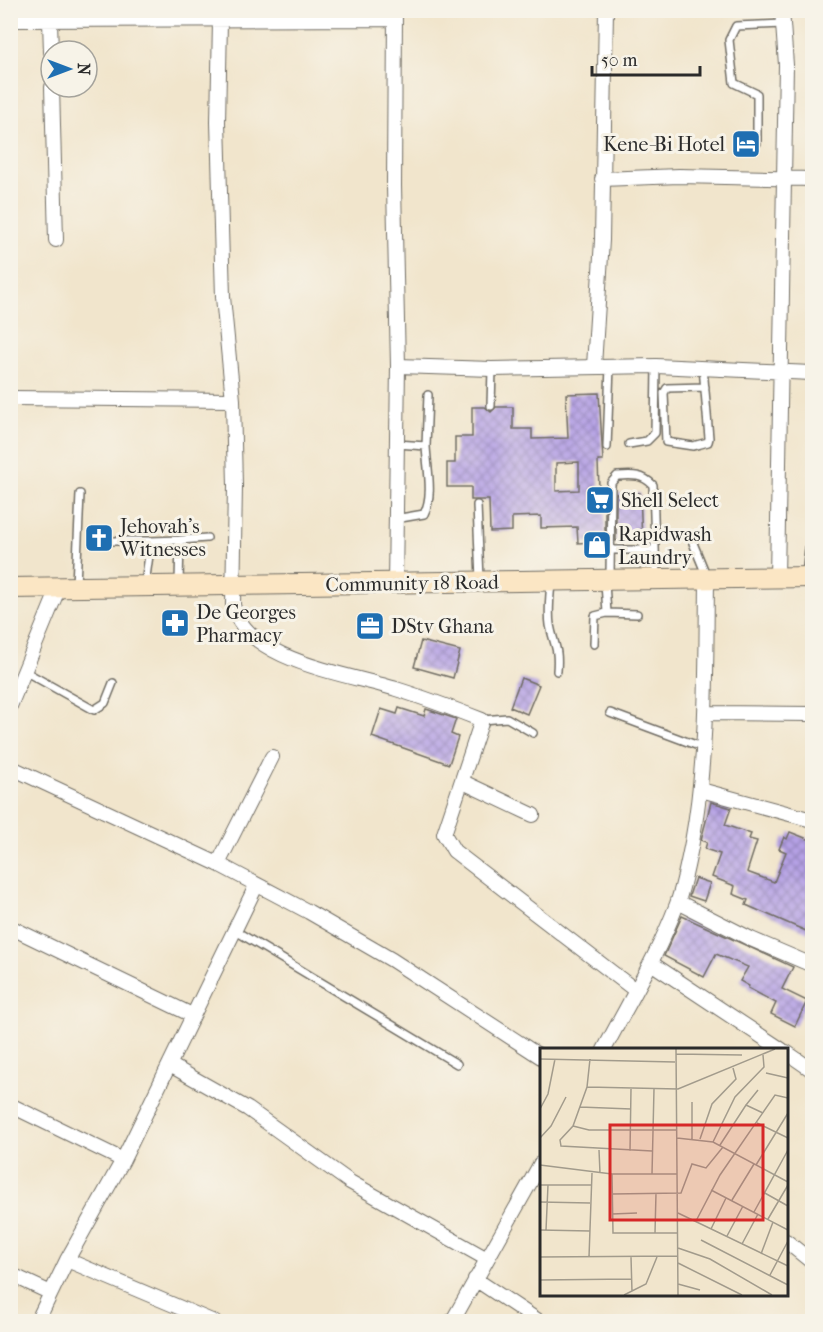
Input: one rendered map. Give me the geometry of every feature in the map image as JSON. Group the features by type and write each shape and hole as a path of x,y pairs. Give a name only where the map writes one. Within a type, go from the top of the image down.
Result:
{"main road":[{"name":"Community 18 Road","path":"10,588 809,577"}],"street":[{"path":"594,366 600,287 606,10"},
{"path":"10,20 220,21 395,15 394,186 398,366 395,584"},
{"path":"777,578 782,178 786,65 782,17"},
{"path":"50,21 51,39"},
{"path":"220,21 218,122 224,297 232,400 234,585 232,605 235,618 254,639 293,660 394,688 482,720 444,834 454,851 635,990"},
{"path":"52,99 56,240"},
{"path":"602,179 680,176 813,179"},
{"path":"398,366 492,369 656,366 813,373"},
{"path":"10,398 232,400"},
{"path":"605,1048 651,963 678,902 701,790 706,713 707,579"},
{"path":"10,706 68,588"},
{"path":"706,713 813,714"},
{"path":"218,864 272,757"},
{"path":"10,767 218,864 392,960 540,1056"},
{"path":"463,782 533,815"},
{"path":"701,790 813,820"},
{"path":"37,1322 67,1260 123,1160 256,886"},
{"path":"678,902 751,939 813,965"},
{"path":"10,927 192,1015"},
{"path":"651,963 779,1048"},
{"path":"787,1053 813,1070"},
{"path":"170,1065 248,1109 342,1177 487,1259"},
{"path":"10,1105 123,1160"},
{"path":"452,1322 540,1166"},
{"path":"787,1242 813,1262"},
{"path":"67,1260 214,1322"},
{"path":"10,1274 51,1293"},
{"path":"475,1279 540,1322"}],"lane":[{"path":"757,142 757,94 734,83 729,40 736,26 782,17"},
{"path":"607,447 610,366"},
{"path":"629,444 647,441 655,433 656,366"},
{"path":"703,368 705,387 708,442 693,446 666,442 664,393 667,388 705,387"},
{"path":"491,406 492,369"},
{"path":"395,519 424,514 428,507 430,498 426,446 428,395"},
{"path":"397,444 426,446"},
{"path":"607,613 611,483 617,476 634,474 645,478 653,485 656,579"},
{"path":"68,588 80,494"},
{"path":"477,505 480,583"},
{"path":"809,577 813,522"},
{"path":"705,534 697,536 693,543 707,579"},
{"path":"114,541 207,538"},
{"path":"179,586 180,540"},
{"path":"145,586 150,541"},
{"path":"610,550 655,550"},
{"path":"551,581 549,614 550,627 558,646 557,671"},
{"path":"594,644 595,616 607,613 637,614"},
{"path":"26,672 94,710 105,703 113,683"},
{"path":"610,713 704,748"},
{"path":"482,720 507,718 533,733"},
{"path":"234,930 457,1064"}],"building":[{"path":"599,393 603,461 598,461 599,489 603,488 605,495 605,541 578,543 577,527 541,528 541,516 512,517 512,531 490,532 489,500 471,500 471,487 447,487 447,463 455,463 455,437 472,437 472,407 485,407 491,412 496,407 513,407 513,429 532,429 532,439 568,438 566,394","holes":["579,462 579,490 556,491 556,463"]},
{"path":"640,493 642,541 616,541 616,494"},
{"path":"421,641 460,651 453,678 414,667"},
{"path":"521,678 539,685 527,714 510,707"},
{"path":"399,708 424,716 426,709 456,719 451,734 458,737 449,764 372,737 381,709 397,714"},
{"path":"711,802 731,808 725,825 751,834 749,839 757,841 747,872 774,882 786,852 779,849 784,837 787,839 790,832 813,841 813,934 746,905 748,900 733,894 735,886 712,877 720,854 705,849 707,842 701,840"},
{"path":"695,878 710,883 704,901 689,896"},
{"path":"682,916 793,967 782,989 807,1001 795,1026 771,1014 776,1003 748,988 749,986 740,981 748,967 716,954 704,977 664,956"}],"place":[{"name":"Kene-Bi Hotel","path":"746,144"},
{"name":"Shell Select","path":"600,500"},
{"name":"Jehovah's Witnesses","path":"99,538"},
{"name":"Rapidwash Laundry","path":"597,545"},
{"name":"De Georges Pharmacy","path":"175,623"},
{"name":"DStv Ghana","path":"370,626"}]}
